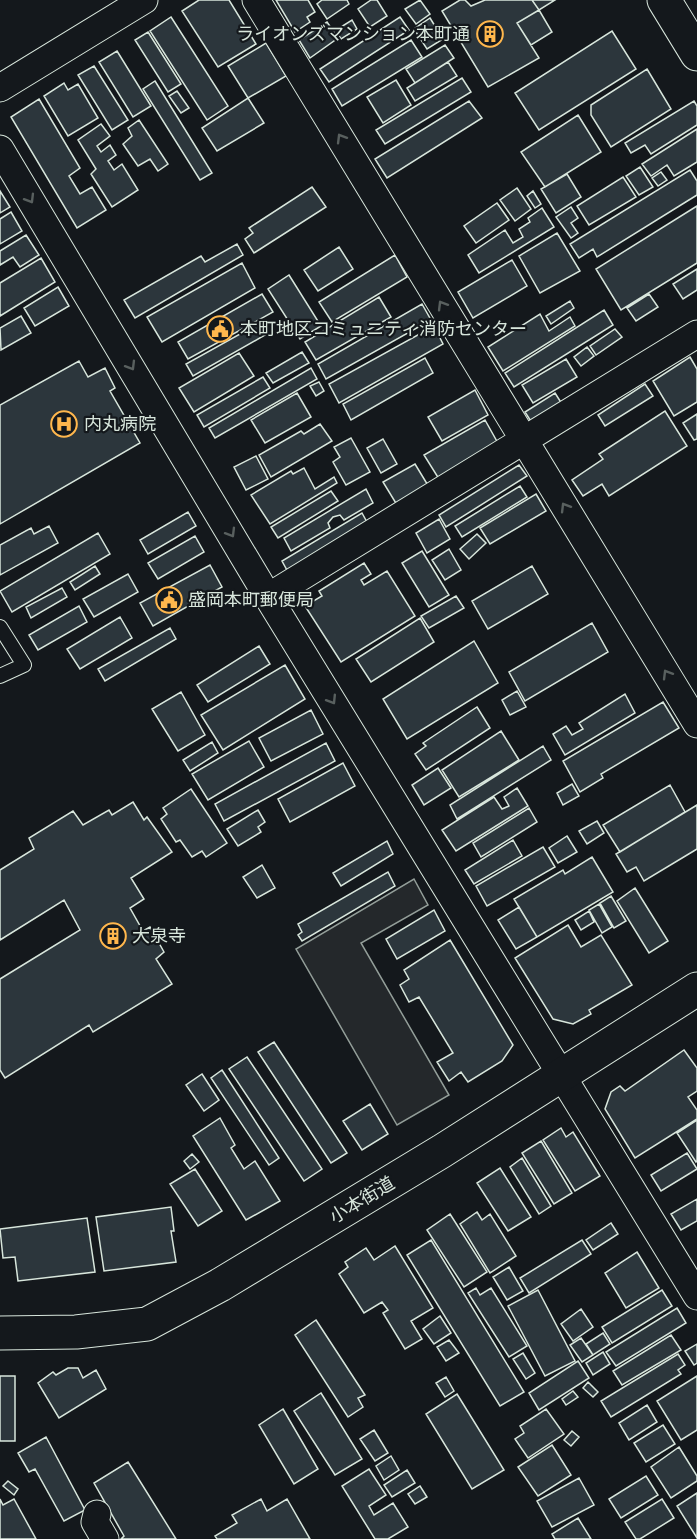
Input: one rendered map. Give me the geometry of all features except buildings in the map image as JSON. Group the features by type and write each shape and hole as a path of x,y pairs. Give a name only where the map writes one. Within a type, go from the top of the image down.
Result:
{"street":[{"path":"4,77 144,0"},
{"path":"256,0 697,724"},
{"path":"664,0 697,54"},
{"path":"0,149 268,597 697,1296"},
{"path":"268,597 697,334"},
{"name":"小本街道","path":"0,1333 76,1332 147,1324 220,1285 442,1151 697,989"}],"lane":[{"path":"0,627 24,665 0,676"}],"shaded area":[{"path":"414,879 428,905 361,943 449,1095 397,1125 296,949"}],"place":[{"name":"ライオンズマンション本町通","path":"490,34"},
{"name":"本町地区コミュニティ消防センター","path":"220,329"},
{"name":"内丸病院","path":"64,424"},
{"name":"盛岡本町郵便局","path":"169,600"},
{"name":"大泉寺","path":"113,936"}]}
